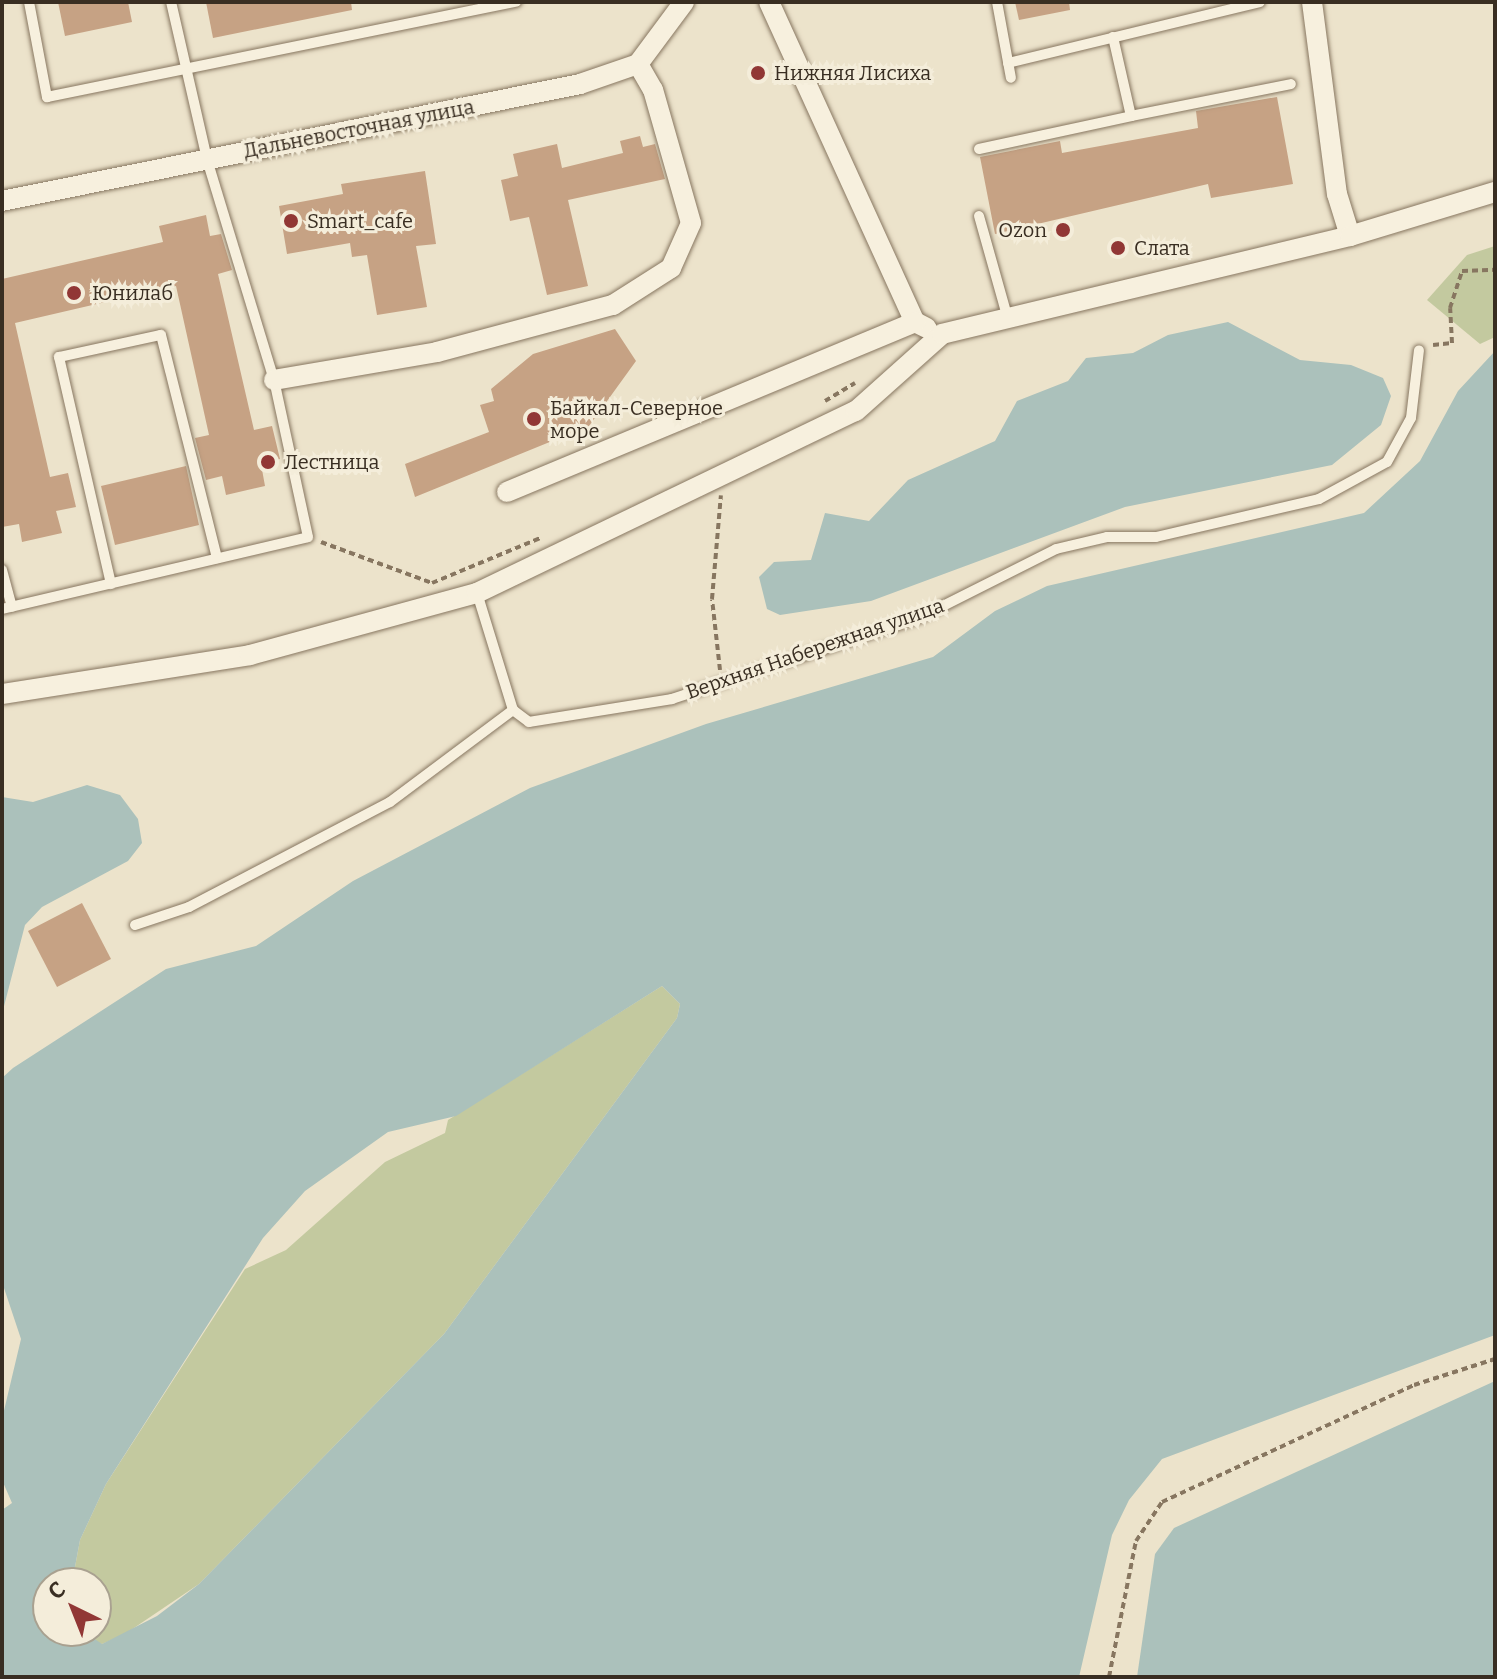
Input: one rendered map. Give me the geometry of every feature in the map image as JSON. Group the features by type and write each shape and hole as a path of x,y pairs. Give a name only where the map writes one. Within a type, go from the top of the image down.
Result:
{"street":[{"path":"274,380 437,352 613,305 671,268 691,223 653,90 638,64 684,2"},
{"path":"769,2 915,322 942,334"},
{"path":"1312,2 1337,194 1350,236"},
{"name":"Дальневосточная улица","path":"2,201 580,84 638,64"},
{"path":"2,694 250,655 477,593 721,481 856,411 942,334 1009,321 1350,236 1495,192"},
{"path":"507,492 915,322"}],"lane":[{"path":"29,2 47,97 516,2"},
{"path":"2,570 7,608 308,537 274,380 207,159 171,2"},
{"path":"997,2 1011,78"},
{"path":"1008,63 1260,2"},
{"path":"1113,37 1131,116"},
{"path":"979,149 1291,84"},
{"path":"979,216 1009,321"},
{"path":"111,584 59,357 161,335 217,558"},
{"name":"Верхняя Набережная улица","path":"513,710 529,722 672,699 921,617 1056,549 1107,537 1156,537 1319,499 1387,462 1411,418 1419,350"},
{"path":"135,925 155,923 365,816 513,710 477,593"}],"path":[{"path":"1419,350 1452,343 1450,308 1462,271 1495,270"},
{"path":"819,405 860,379"},
{"path":"721,481 712,599 721,683"},
{"path":"308,537 432,583 549,534"},
{"path":"1109,1677 1136,1541 1162,1502 1414,1385 1495,1359"}],"green space":[{"path":"1495,246 1495,337 1480,344 1427,300 1467,255"},
{"path":"662,986 680,1004 677,1018 444,1334 199,1584 112,1640 112,1567 75,1567 80,1540 106,1484 245,1269 286,1250 385,1162 445,1133 448,1120"}],"water":[{"path":"1228,322 1300,360 1351,365 1383,378 1391,396 1381,425 1332,465 1125,507 871,601 780,615 767,609 759,577 774,562 811,560 825,513 869,521 908,480 995,441 1017,401 1068,381 1086,358 1133,353 1168,335"},
{"path":"1495,351 1495,1335 1162,1459 1129,1500 1112,1535 1079,1677 2,1677 2,1510 12,1503 2,1480 2,1419 21,1339 2,1282 2,1078 13,1068 166,969 256,946 353,881 530,788 706,724 933,657 995,611 1047,586 1364,513 1420,461 1458,391","holes":["662,986 680,1004 677,1018 444,1334 199,1584 157,1616 112,1639 112,1647 32,1647 32,1567 75,1567 80,1540 106,1484 263,1238 305,1191 388,1132 456,1116"]},
{"path":"87,785 120,795 138,819 142,843 128,861 42,907 25,925 2,1014 2,797 33,802"},
{"path":"1495,1381 1495,1677 1137,1677 1155,1554 1174,1528"}],"building":[{"path":"58,2 128,2 132,22 65,36"},
{"path":"206,2 351,2 352,10 213,38"},
{"path":"1015,2 1069,2 1070,10 1019,20"},
{"path":"1277,97 1293,184 1211,198 1208,184 995,234 980,157 1060,141 1062,153 1198,128 1196,111"},
{"path":"640,136 643,147 655,144 665,179 568,200 588,286 547,295 529,217 510,221 501,180 518,176 513,154 557,144 562,168 623,153 620,141"},
{"path":"425,171 436,244 416,246 427,307 377,315 367,255 352,257 350,243 287,254 279,206 343,194 341,184"},
{"path":"206,215 210,236 221,234 232,270 218,274 254,430 272,426 280,459 261,464 265,486 226,495 222,476 206,480 195,438 209,435 176,286 157,290 15,323 50,477 68,473 76,507 56,511 62,533 22,542 19,524 2,527 2,279 163,242 159,226"},
{"path":"615,329 636,361 589,426 415,497 405,464 489,432 480,405 494,401 491,389 533,354"},
{"path":"186,466 199,525 115,545 101,486"},
{"path":"82,903 111,959 57,987 28,931"}],"place":[{"name":"Нижняя Лисиха","path":"758,73"},
{"name":"Smart_cafe","path":"291,221"},
{"name":"Ozon","path":"1063,230"},
{"name":"Слата","path":"1118,248"},
{"name":"Юнилаб","path":"74,293"},
{"name":"Байкал-Северное море","path":"534,419"},
{"name":"Лестница","path":"268,462"}]}
